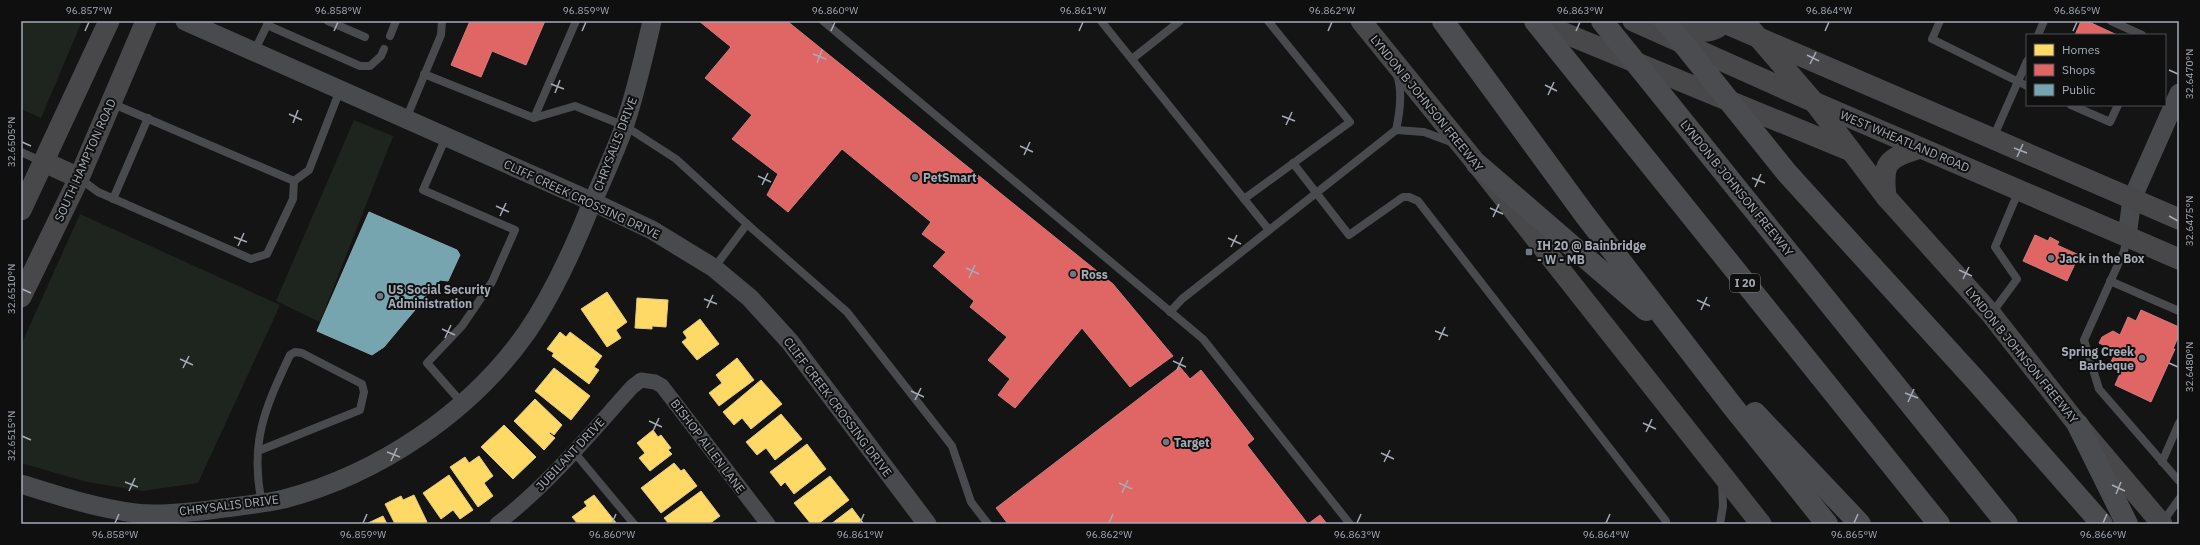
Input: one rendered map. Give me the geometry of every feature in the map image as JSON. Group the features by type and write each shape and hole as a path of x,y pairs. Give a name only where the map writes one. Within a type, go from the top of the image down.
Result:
{"highway":[{"path":"1443,21 1585,215 1733,406 1827,524"},
{"name":"I 20","path":"1535,21 1939,524"},
{"name":"LYNDON B JOHNSON FREEWAY","path":"1602,21 2007,524"},
{"path":"1664,21 1787,173 1978,383 2102,524"},
{"path":"1472,157 1640,305 1757,415 1860,524"},
{"path":"2078,425 2127,524"}],"main road":[{"path":"21,210 109,21"},
{"name":"SOUTH HAMPTON ROAD","path":"21,297 79,178 146,21"},
{"path":"1535,21 1853,152"},
{"path":"1664,21 1696,32 1715,30 1734,24 2179,220"},
{"name":"WEST WHEATLAND ROAD","path":"1645,22 1814,102 2127,236 2179,260"},
{"name":"LYNDON B JOHNSON FREEWAY","path":"1734,24 1814,102 1886,197 1991,314 2078,425 2162,524"},
{"name":"LYNDON B JOHNSON FREEWAY","path":"1371,25 1392,59 1472,157 1761,524"},
{"path":"1886,197 1883,175 1888,164 1898,156 1920,148"},
{"path":"44,162 79,178"}],"street":[{"name":"CLIFF CREEK CROSSING DRIVE","path":"184,21 593,202 652,230 714,268 750,298 790,342 928,524"},
{"name":"CHRYSALIS DRIVE","path":"21,484 77,503 137,514 202,511 262,503 285,498 333,482 379,461 415,440 462,403 497,368 526,332 568,260 625,126 652,21"},
{"path":"2127,236 2132,200 2179,93"},
{"name":"JUBILANT DRIVE","path":"497,524 518,508 574,452 632,387 641,380"},
{"name":"BISHOP ALLEN LANE","path":"641,380 655,382 662,386 768,524"}],"lane":[{"path":"328,21 365,37"},
{"path":"390,36 396,21"},
{"path":"406,119 441,35 442,21"},
{"path":"534,118 576,21"},
{"path":"823,21 1204,339 1350,524"},
{"path":"1101,21 1269,230"},
{"path":"1132,59 1180,21"},
{"path":"1244,199 1350,122 1268,21"},
{"path":"1940,21 1932,39 2026,86"},
{"path":"2038,34 2044,21"},
{"path":"2111,21 2140,34"},
{"path":"254,52 268,23 360,66 370,66 381,56 384,50"},
{"path":"1170,312 1182,299 1396,130 1400,114 1399,80 1392,59"},
{"path":"1993,138 2026,63"},
{"path":"424,74 534,118 575,106 625,126 676,159 847,312 952,446 971,502 988,524"},
{"path":"294,180 309,170 340,90"},
{"path":"111,103 294,180"},
{"path":"2073,106 2110,122 2118,106"},
{"path":"113,199 148,118"},
{"path":"1396,130 1412,130 1440,137 1472,157"},
{"path":"446,137 423,190 515,230 492,282 462,326 427,363 462,403"},
{"path":"21,152 44,162"},
{"path":"1293,163 1349,235 1403,197 1409,197 1418,201 1666,521 1666,524"},
{"path":"79,178 98,192 251,259 267,254 293,199 294,180"},
{"path":"1991,314 2017,279 1995,247 2019,190"},
{"path":"714,268 747,224"},
{"path":"2127,236 2124,250 2084,340 2099,389 2179,481"},
{"path":"2110,281 2179,311"},
{"path":"258,451 360,410 364,392 362,384 302,353 295,352 290,354 267,404 258,438 258,451 258,479 262,503"},
{"path":"2162,462 2179,423"},
{"path":"574,452 634,524"},
{"path":"1720,524 1723,506 1722,475"},
{"path":"2162,524 2179,499"}],"shaded area":[{"path":"21,21 82,21 41,118 21,109"},
{"path":"354,120 393,136 320,322 276,301"},
{"path":"80,214 280,305 198,483 142,491 87,482 21,463 21,345"}],"building: Homes":[{"path":"607,292 627,322 616,330 621,338 607,347 581,309"},
{"path":"637,298 668,300 666,327 652,326 652,329 635,328"},
{"path":"700,319 719,344 697,360 682,342 687,338 683,332"},
{"path":"560,332 566,337 570,332 602,356 594,367 599,370 589,384 552,356 554,353 547,349"},
{"path":"737,358 754,380 719,406 709,393 722,383 716,375"},
{"path":"554,368 590,396 571,420 535,391"},
{"path":"761,380 782,404 751,429 742,418 734,425 723,412"},
{"path":"535,399 562,425 554,435 550,432 549,433 555,438 544,450 514,421"},
{"path":"781,414 802,439 775,460 766,448 757,455 746,442"},
{"path":"504,425 536,457 513,479 481,447"},
{"path":"653,430 658,437 661,435 671,448 668,450 672,454 650,471 639,458 645,453 637,443"},
{"path":"807,444 826,469 794,494 785,482 781,486 770,472"},
{"path":"479,456 493,476 484,483 493,496 478,507 450,467 465,457 469,463"},
{"path":"674,463 681,471 684,469 697,486 661,513 641,488"},
{"path":"449,475 473,510 460,519 453,510 441,519 423,493"},
{"path":"830,476 849,500 818,524 811,524 794,503"},
{"path":"701,491 720,516 709,524 669,524 664,518"},
{"path":"414,495 427,522 423,524 395,524 385,504 401,496 403,500"},
{"path":"594,495 617,524 578,524 572,517 587,506 584,502"},
{"path":"852,508 864,524 831,524"},
{"path":"383,516 387,524 366,524"}],"building: Shops":[{"path":"470,21 545,21 526,65 492,51 481,77 451,65"},
{"path":"699,21 787,21 1113,284 1173,356 1130,387 1082,328 1015,408 998,395 1010,379 988,360 1007,337 970,307 974,301 933,266 946,252 922,234 931,222 842,149 788,212 767,195 778,174 732,139 752,115 705,78 731,47"},
{"path":"2081,21 2087,21 2115,34 2075,34"},
{"name":"Jack in the Box","path":"2035,235 2048,241 2050,237 2059,242 2057,245 2079,255 2067,281 2023,261"},
{"name":"Spring Creek Barbeque","path":"2141,310 2179,327 2179,335 2173,349 2175,349 2151,402 2115,385 2122,369 2110,364 2116,351 2099,343 2102,337 2113,331 2120,335 2128,317 2136,321"},
{"name":"Target","path":"1180,367 1190,379 1201,370 1254,439 1247,445 1308,524 1008,524 996,508"},
{"path":"1320,515 1327,524 1308,524"}],"building: Public":[{"name":"US Social Security Administration","path":"369,212 457,250 460,255 448,281 440,280 384,347 372,355 317,331"}],"place":[{"name":"PetSmart","path":"915,177"},
{"name":"IH 20 @ Bainbridge - W - MB","path":"1529,252"},
{"name":"Jack in the Box","path":"2051,258"},
{"name":"Ross","path":"1073,274"},
{"name":"US Social Security Administration","path":"380,296"},
{"name":"Spring Creek Barbeque","path":"2142,358"},
{"name":"Target","path":"1166,442"}]}
